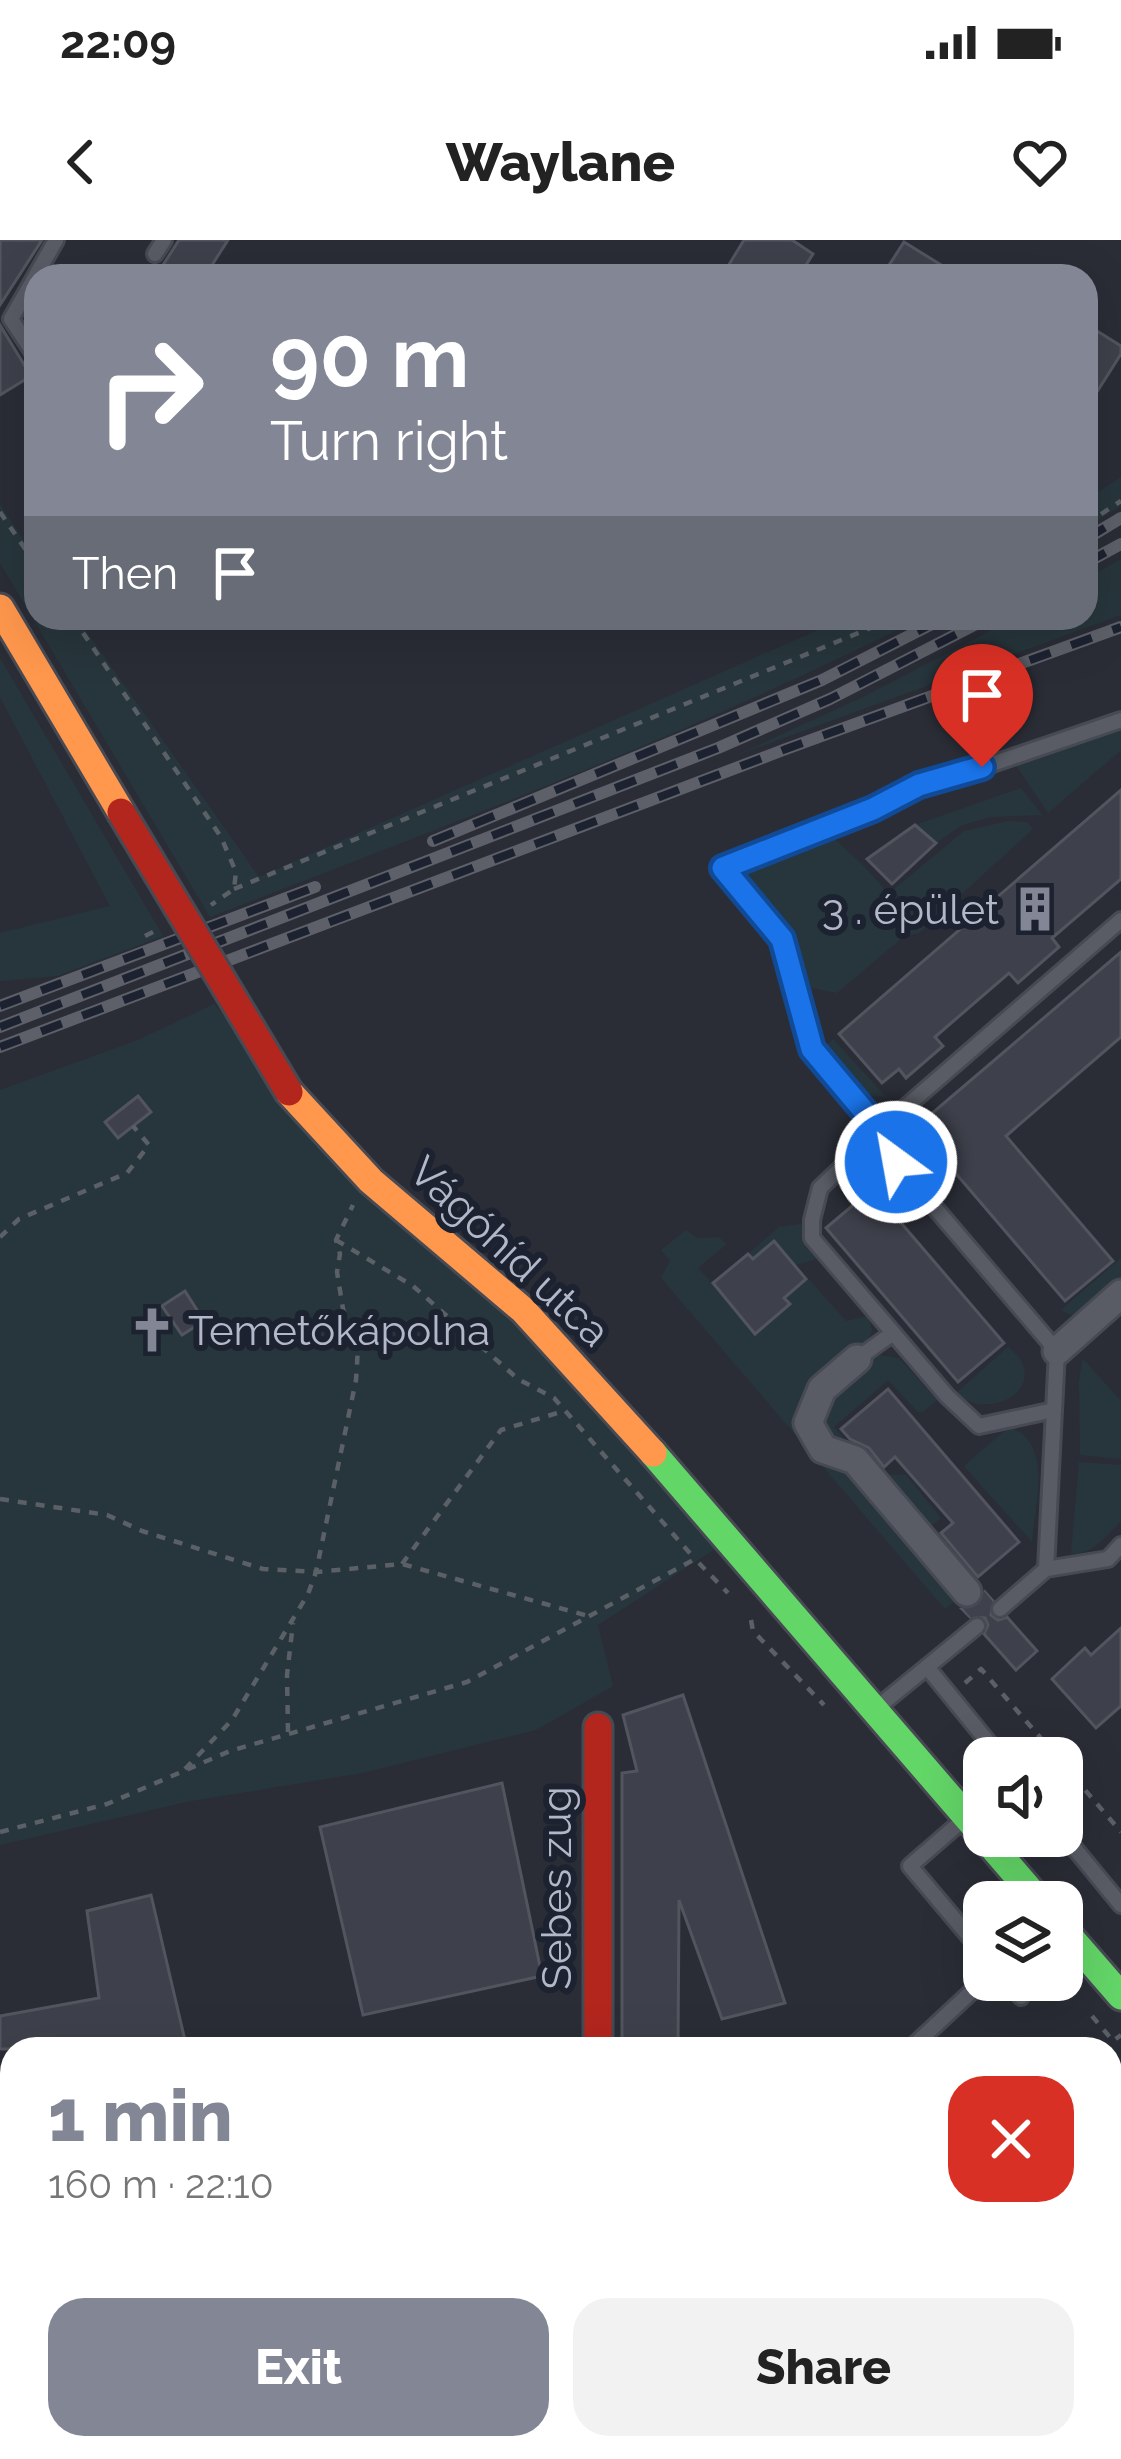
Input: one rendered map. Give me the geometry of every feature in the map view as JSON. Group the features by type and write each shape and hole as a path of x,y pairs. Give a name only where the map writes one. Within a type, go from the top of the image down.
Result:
{"main road":[{"name":"Vágóhíd utca","path":"0,608 289,1092 371,1181 524,1310 963,1812"},
{"name":"Sebes zug","path":"598,1727 598,2037"},
{"name":"Vágóhíd utca","path":"1001,1857 1022,1881"},
{"path":"1083,1952 1121,1996"}],"street":[{"path":"1057,1351 1121,1294"},
{"path":"857,1359 822,1390 808,1424 813,1437 823,1449 855,1460 967,1592"}],"lane":[{"path":"24,296 11,319 24,339"},
{"path":"1046,1569 1057,1351 896,1162 864,1111 812,1049 782,939 723,868 873,809 919,785 1121,720"},
{"path":"1054,1410 979,1426 947,1396 812,1238 812,1220 820,1188 1121,920"},
{"path":"857,1359 893,1333"},
{"path":"1000,1609 1046,1569 1108,1559 1121,1545"},
{"path":"874,1710 977,1626"},
{"path":"927,1667 984,1737"},
{"path":"963,1820 910,1866 963,1929"},
{"path":"1082,1857 1121,1905"},
{"path":"923,2037 963,2000"}],"path":[{"path":"0,512 24,547"},
{"path":"81,630 208,814 232,859 234,890"},
{"path":"203,909 234,890 867,630"},
{"path":"145,936 164,927"},
{"path":"0,1237 19,1219 127,1173 148,1145 133,1126"},
{"path":"179,1776 232,1720 316,1572 356,1380 358,1348 343,1309 337,1272 336,1240 344,1217"},
{"path":"336,1240 413,1286 518,1379 554,1398 736,1602"},
{"path":"402,1564 500,1430 564,1411"},
{"path":"0,1498 107,1515 263,1569 316,1572 402,1564 592,1617"},
{"path":"0,1832 107,1804 230,1751 467,1682 695,1559"},
{"path":"751,1617 753,1631 821,1701"},
{"path":"287,1734 294,1618"},
{"path":"981,1669 1039,1737"},
{"path":"1083,1788 1121,1832"},
{"path":"1096,2021 1110,2037"}],"shaded area":[{"path":"1121,477 1121,506 1098,520 1098,492"},
{"path":"0,504 24,541 24,603 0,563"},
{"path":"1121,559 1121,615 1098,623 1098,572"},
{"path":"40,630 85,630 259,877 818,630 896,630 659,739 210,917"},
{"path":"992,630 1080,630 737,755"},
{"path":"0,658 163,936 57,976 0,981 0,933 110,906 0,697"},
{"path":"1121,726 1121,750 1048,813 1015,764"},
{"path":"1021,788 1042,815 990,817 962,825 936,843 915,825"},
{"path":"1008,821 1027,822 1033,829 919,933 909,935 904,906 894,889 964,831"},
{"path":"833,837 887,893 903,937 837,993 808,987 797,936 755,892 747,873"},
{"path":"214,1004 618,1430 715,1549 598,1625 613,1686 536,1730 362,1773 186,1802 0,1845 0,1090 138,1040"},
{"path":"833,1039 886,1097 867,1095 829,1055 826,1046"},
{"path":"801,1224 816,1259 796,1265 846,1321 868,1316 872,1330 868,1342 809,1393 842,1465 961,1596 945,1609 661,1278 670,1261 661,1250 686,1230 697,1238 719,1237 727,1244 698,1268 756,1333 789,1305 784,1298 806,1278 775,1242 753,1259 748,1254 779,1227"},
{"path":"1121,1258 1121,1289 1077,1318 1061,1310"},
{"path":"1008,1347 1021,1360 1025,1373 1014,1395 987,1404 955,1394"},
{"path":"879,1355 899,1358 937,1400 918,1412 888,1380 834,1427 853,1451 828,1443 819,1407"},
{"path":"1083,1359 1121,1401 1121,1459 1080,1455"},
{"path":"1013,1429 1033,1448 1037,1463 1032,1542 964,1466 1003,1432"},
{"path":"1079,1462 1121,1465 1121,1521 1093,1548 1071,1554"},
{"path":"881,1474 906,1475 941,1518 928,1529"}],"building":[{"path":"0,240 42,240 24,264 0,305"},
{"path":"179,240 228,240 213,264 164,264"},
{"path":"744,240 792,240 813,254 807,264 729,264"},
{"path":"904,242 940,264 890,264"},
{"path":"0,325 24,364 24,380 0,395"},
{"path":"1098,332 1121,346 1121,354 1098,390"},
{"name":"3 . épület","path":"1121,790 1121,879 1052,938 1059,947 1018,983 1009,973 935,1037 943,1046 906,1078 899,1069 882,1083 839,1034"},
{"path":"915,825 936,843 892,884 867,859"},
{"path":"1121,952 1121,1037 1006,1136 1113,1261 1065,1301 916,1127"},
{"path":"138,1096 151,1112 118,1138 105,1122"},
{"path":"872,1189 1004,1343 958,1382 826,1228"},
{"path":"774,1241 806,1279 784,1298 790,1304 755,1334 713,1283 748,1254 753,1259"},
{"path":"185,1291 204,1321 182,1335 162,1306"},
{"path":"888,1389 1019,1542 978,1577 941,1533 953,1523 895,1457 884,1467 869,1448 841,1429"},
{"path":"985,1592 993,1601 991,1615 998,1620 1007,1617 1037,1651 1016,1670 984,1634 985,1618 970,1617 962,1609 978,1606"},
{"path":"1121,1628 1121,1706 1096,1728 1052,1679 1085,1648 1091,1655"},
{"path":"683,1695 785,2003 722,2019 679,1900 678,2037 622,2037 622,1773 637,1771 623,1715"},
{"path":"502,1783 542,1976 363,2015 320,1827"},
{"path":"151,1895 184,2037 0,2037 0,2016 99,1998 87,1911"}],"tunnel":[{"path":"967,1592 988,1617"}],"railway":[{"path":"1098,532 1121,518"},
{"path":"1098,556 1121,544"},
{"path":"0,1047 1121,627"},
{"path":"433,841 822,680 920,630"},
{"path":"0,1027 718,748 830,699 965,630"},
{"path":"0,1006 315,887"}],"traffic: fast":[{"path":"653,1453 1022,1881"},
{"path":"1083,1952 1121,1996"}],"traffic: slow":[{"path":"0,608 121,812"},
{"path":"289,1092 371,1181 523,1310 653,1453"}],"traffic: jam":[{"path":"121,812 289,1092"},
{"path":"598,1727 598,2037"}],"place":[{"name":"3 . épület","path":"1035,909"},
{"name":"Temetőkápolna","path":"152,1330"}],"route":[{"path":"896,1162 864,1111 812,1049 782,939 723,868 873,809 919,785 982,767"}]}
